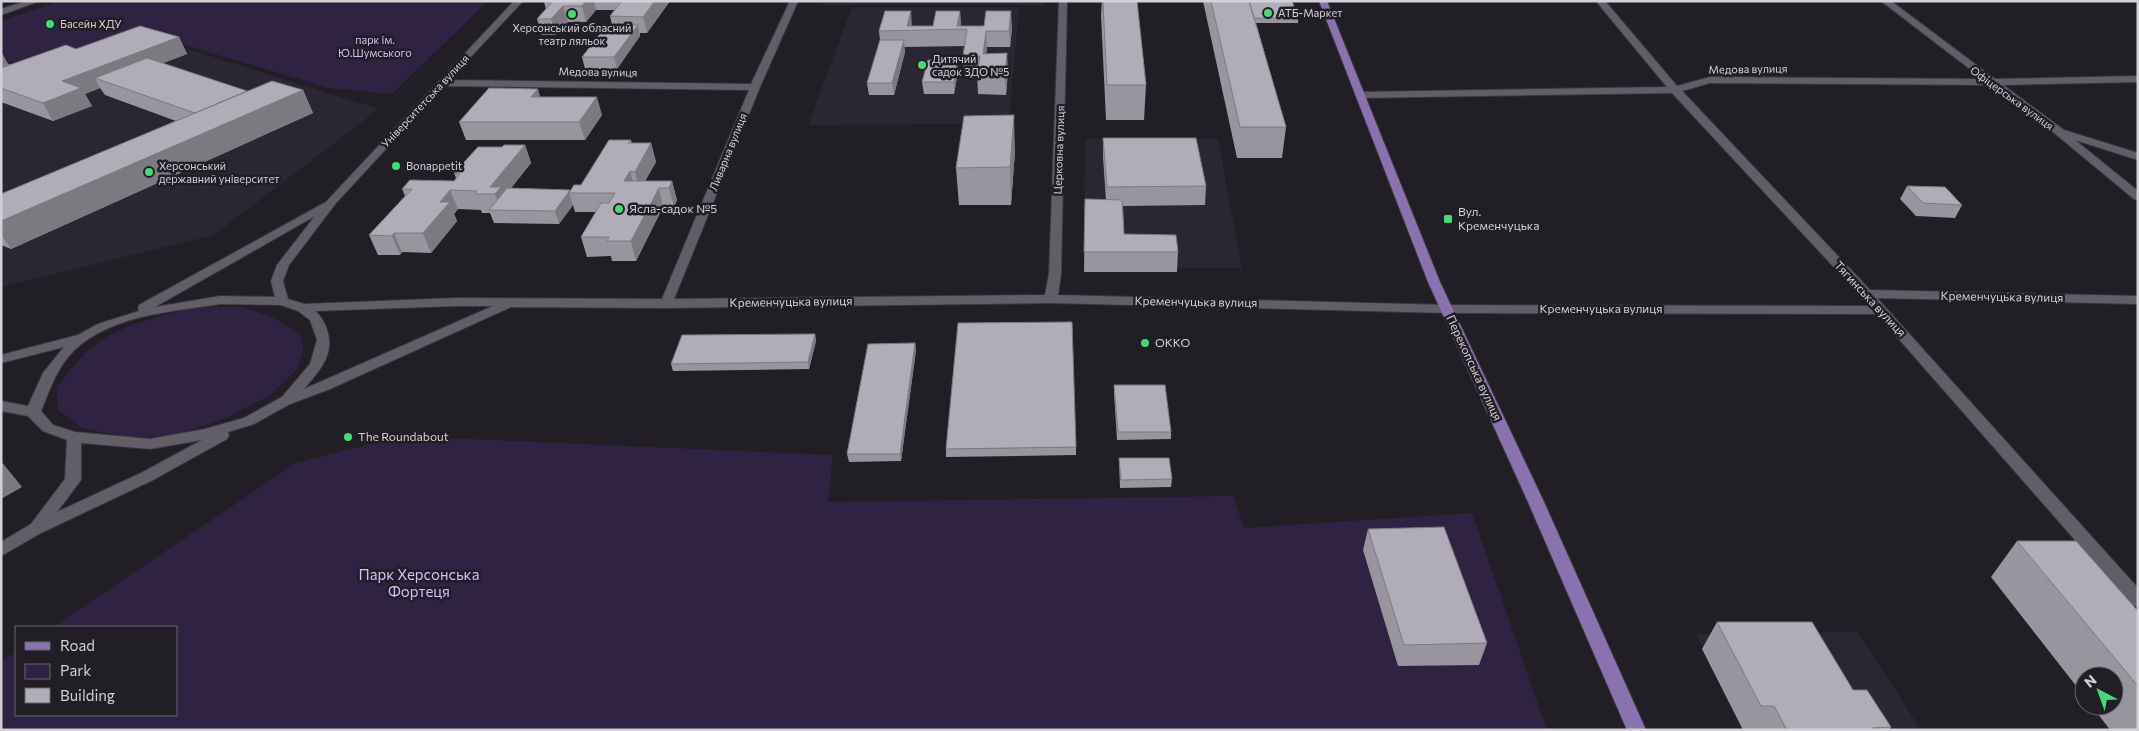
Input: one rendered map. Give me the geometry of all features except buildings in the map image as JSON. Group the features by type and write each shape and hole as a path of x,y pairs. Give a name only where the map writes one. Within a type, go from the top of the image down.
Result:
{"main road":[{"name":"Перекопська вулиця","path":"1323,1 1447,309 1536,502 1637,730"}],"street":[{"path":"1,12 36,1"},
{"name":"Університетська вулиця","path":"282,301 276,281 283,265 332,201 519,1"},
{"name":"Ливарна вулиця","path":"666,304 755,87 794,1"},
{"name":"Церковна вулиця","path":"1051,299 1055,274 1063,1"},
{"name":"Тягинська вулиця","path":"1600,1 1675,90 1881,310 2138,600"},
{"name":"Офіцерська вулиця","path":"1885,1 1990,82 2057,130 2138,197"},
{"name":"Медова вулиця","path":"1360,95 1675,90 1710,80 1990,82 2138,79"},
{"name":"Медова вулиця","path":"441,83 755,87"},
{"path":"2057,130 2138,157"},
{"name":"Університетська вулиця","path":"126,317 160,300 332,201"},
{"name":"Кременчуцька вулиця","path":"1866,294 2138,300"},
{"name":"Кременчуцька вулиця","path":"303,308 343,305 447,303 666,304 1051,299 1447,309 1881,310"},
{"path":"1,359 84,337 126,317 220,300 282,301 303,308 316,318 324,340 317,364 287,400"},
{"path":"1,550 35,529 148,476 287,400 325,386 510,304"},
{"path":"33,412 50,372 67,351 84,337"},
{"path":"1,406 33,412 48,428 74,437 150,444 206,434 249,420"},
{"path":"35,529 73,480 74,437"}],"shaded area":[{"path":"824,1 1046,1 1045,5 822,5"},
{"name":"Дитячий садок ЗДО №5","path":"852,7 1019,7 1009,124 808,125"},
{"name":"Херсонський державний університет","path":"140,34 379,109 214,235 1,287 1,61 33,72"},
{"path":"1085,139 1218,139 1242,268 1084,268"},
{"path":"1858,632 1921,730 1743,730 1696,634"}],"green space":[{"name":"парк ім. Ю.Шумського","path":"60,1 488,1 392,94 329,88 141,32 34,70 1,59 1,21"},
{"path":"205,307 243,307 272,317 301,334 303,353 297,369 269,396 229,417 169,437 129,438 81,428 58,410 57,387 81,357 99,342 136,323"},
{"name":"Парк Херсонська Фортеця","path":"401,436 833,455 828,502 1233,496 1244,528 1472,513 1547,730 1,730 1,662 15,653 15,716 178,716 178,626 54,626 296,463"}],"place":[{"name":"АТБ-Маркет","path":"1268,13"},
{"name":"Херсонський обласний театр ляльок","path":"572,14"},
{"name":"Басейн ХДУ","path":"50,24"},
{"name":"Дитячий садок ЗДО №5","path":"922,65"},
{"name":"Bonappetit","path":"396,166"},
{"name":"Херсонський державний університет","path":"149,172"},
{"name":"Ясла-садок №5","path":"619,209"},
{"name":"Вул. Кременчуцька","path":"1448,219"},
{"name":"ОККО","path":"1145,343"},
{"name":"The Roundabout","path":"348,437"}]}
